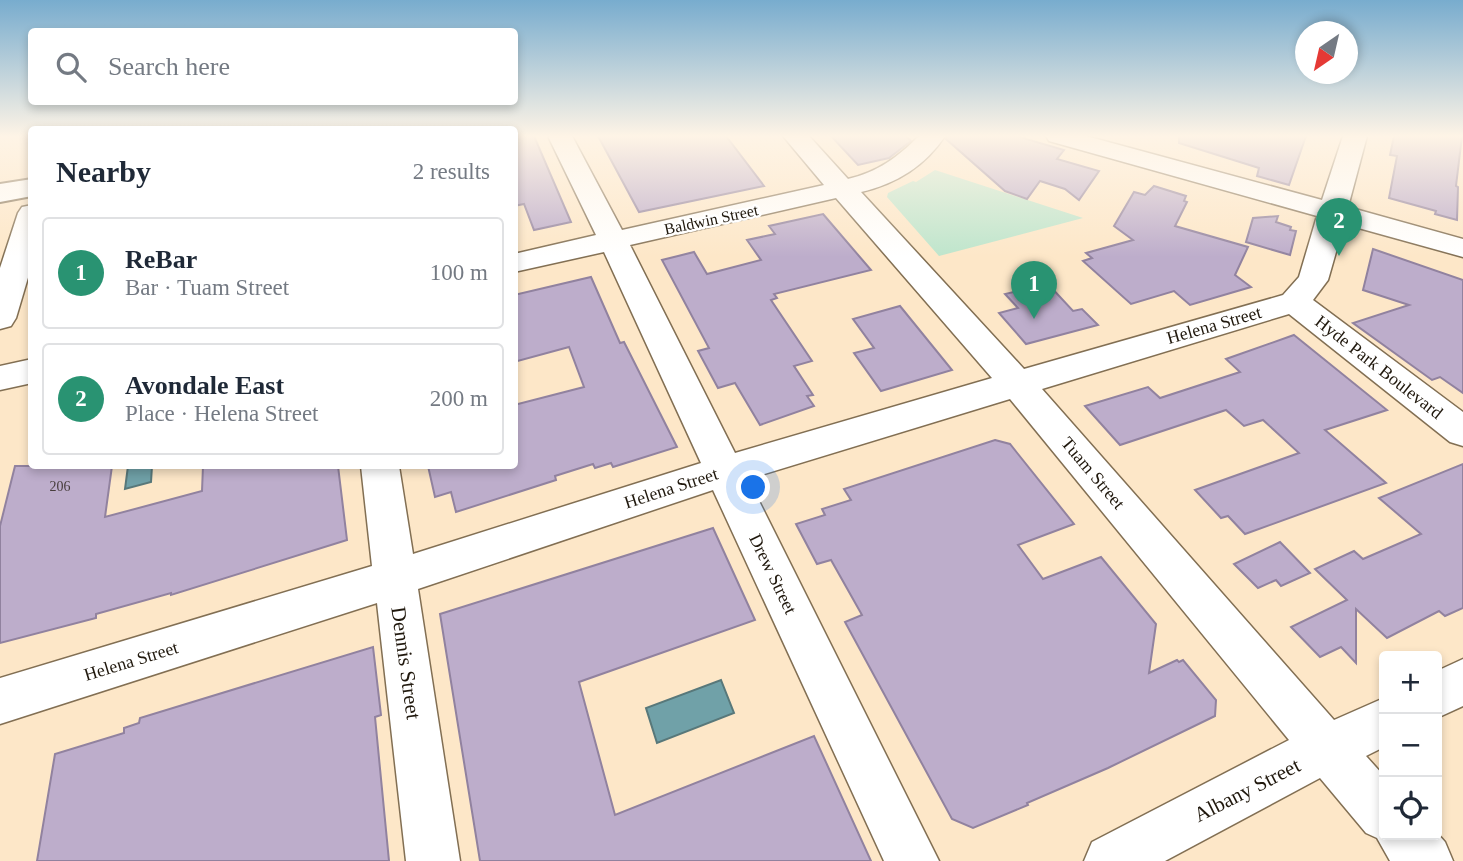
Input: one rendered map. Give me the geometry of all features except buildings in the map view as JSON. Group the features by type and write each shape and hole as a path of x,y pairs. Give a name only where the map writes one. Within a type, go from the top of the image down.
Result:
{"main road":[{"path":"0,193 28,188"}],"street":[{"name":"Drew Street","path":"580,176 912,861"},
{"name":"Tuam Street","path":"833,176 1017,384 1379,809"},
{"name":"Baldwin Street","path":"518,261 845,189 884,176"},
{"path":"1203,176 1463,248"},
{"path":"1294,302 1313,280 1343,176"},
{"path":"0,318 28,226"},
{"name":"Helena Street","path":"0,701 394,578 723,471 1294,302"},
{"name":"Hyde Park Boulevard","path":"1294,302 1463,432"},
{"path":"0,379 28,372"},
{"name":"Dennis Street","path":"380,469 433,861"},
{"path":"1442,692 1463,682"},
{"name":"Albany Street","path":"1111,861 1277,772 1379,724"},
{"path":"1407,840 1426,861"}],"green space":[{"path":"925,176 954,176 1083,218 939,256 887,197 888,193"}],"water":[{"path":"128,469 152,469 151,482 125,489"},
{"path":"721,680 734,713 657,743 646,708"}],"place":[{"name":"Avondale East","path":"1339,256"},
{"name":"ReBar","path":"1034,319"}]}
